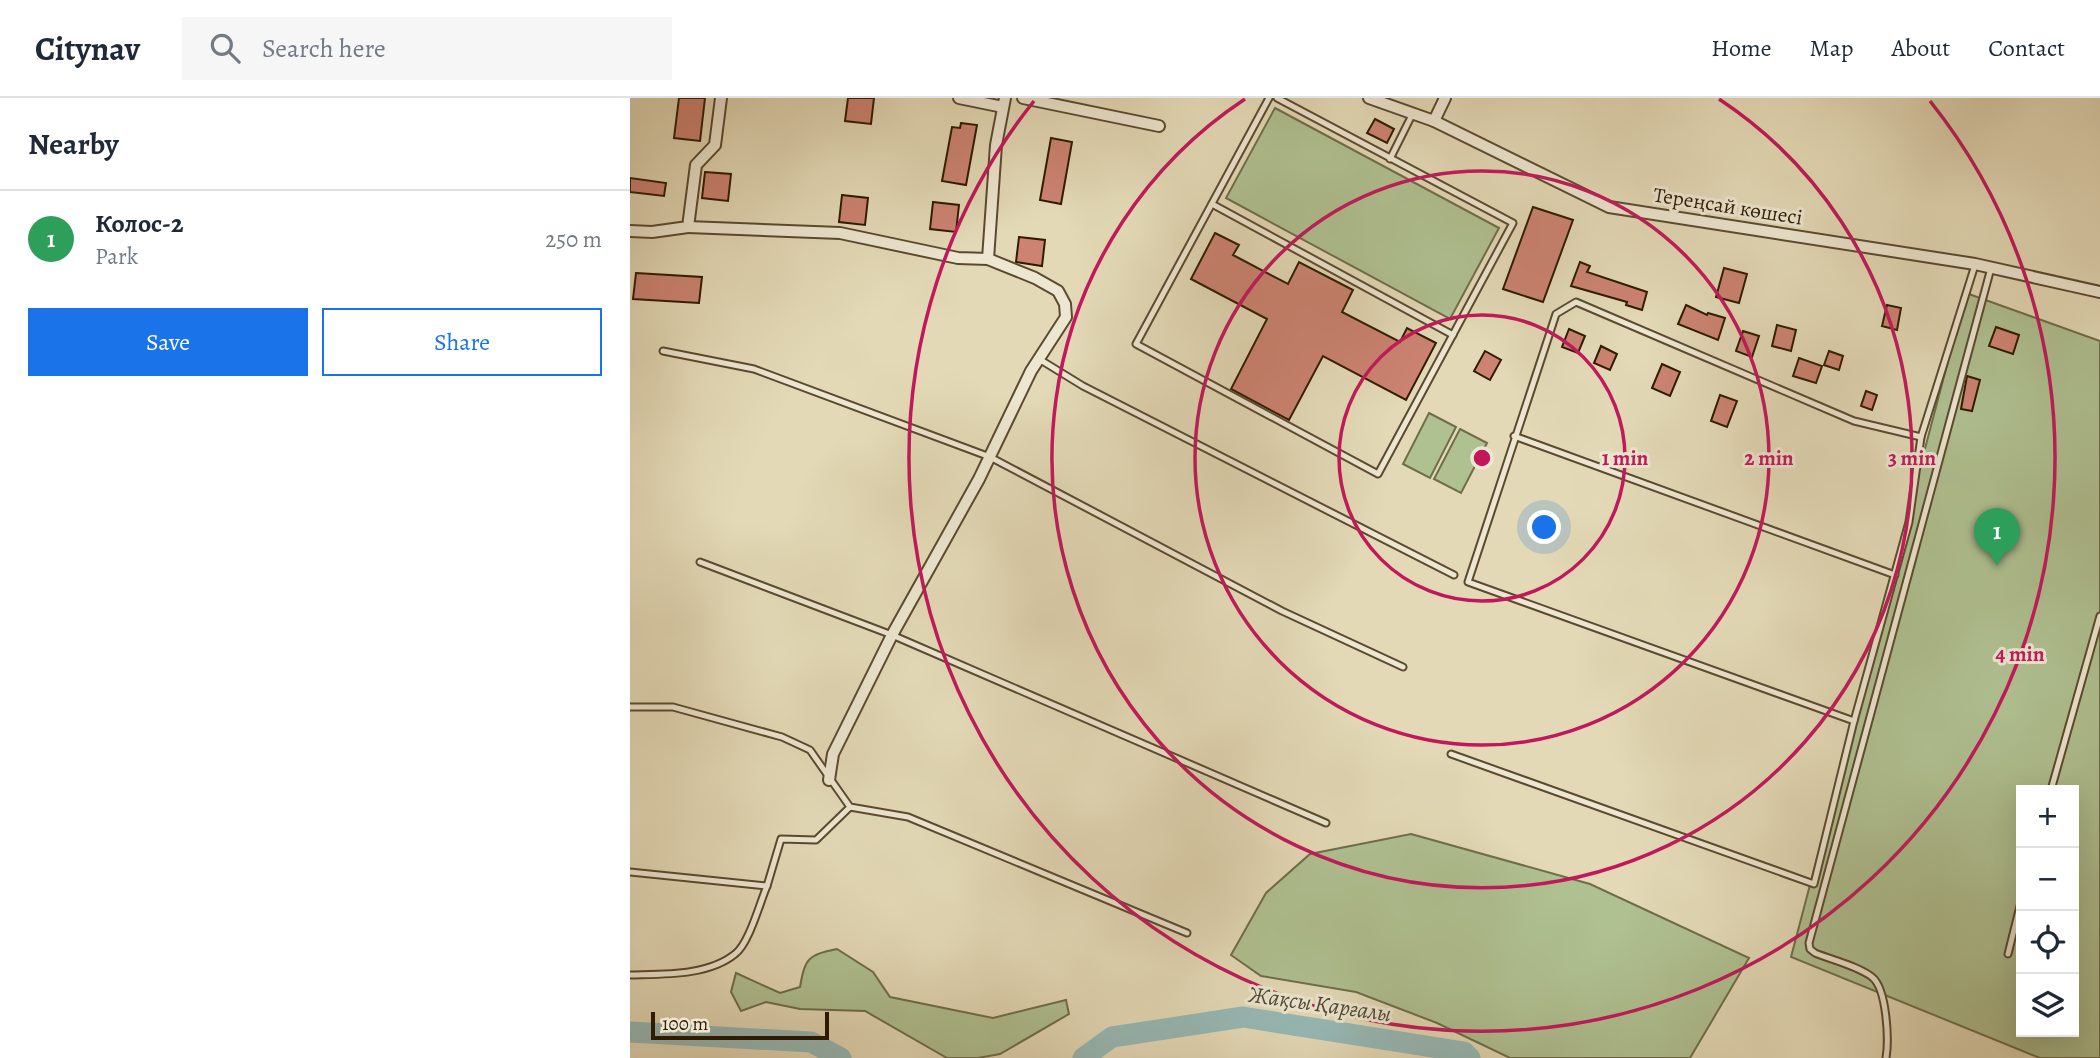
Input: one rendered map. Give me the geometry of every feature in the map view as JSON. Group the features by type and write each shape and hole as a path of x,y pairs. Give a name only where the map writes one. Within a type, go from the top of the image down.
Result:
{"street":[{"path":"688,227 696,165 715,145 721,98"},
{"path":"959,98 1004,102 996,145 988,259"},
{"path":"1023,98 1159,126"},
{"name":"Тереңсай көшесі","path":"1369,98 1434,121 1609,207 1975,264 2100,292"},
{"path":"1434,121 1445,98"},
{"path":"630,231 653,232 688,227 840,233 958,258 988,259 1035,278 1058,291 1066,317 1039,359 990,457 892,635 832,754 829,780"}],"lane":[{"path":"1269,98 1136,344 1378,474 1513,223 1277,98"},
{"path":"1390,159 1413,114"},
{"path":"1212,204 1453,335"},
{"path":"1451,754 1814,884 1854,721 1909,522 1921,437 1975,264"},
{"path":"1886,1058 1886,1017 1880,988 1872,977 1815,953 1809,943 1991,268"},
{"path":"1854,721 1468,582 1556,314 1576,302 1854,421 1921,437"},
{"path":"663,351 754,369 990,457 1282,611 1403,667"},
{"path":"1039,359 1083,386 1454,575"},
{"path":"1514,436 1895,575"},
{"path":"701,562 892,635 1326,823"},
{"path":"2053,785 2100,616"},
{"path":"630,707 673,707 782,737 810,750 850,807 908,817 1188,933"},
{"path":"630,975 692,972 736,954 747,937 767,886 781,839 816,840 850,807"},
{"path":"630,872 767,886"},
{"path":"2008,954 2019,911"}],"green space":[{"path":"1275,108 1499,228 1450,319 1226,198"},
{"path":"1966,293 2100,341 2100,1058 2040,1058 1791,957"},
{"path":"1429,413 1456,427 1430,478 1403,464"},
{"path":"1460,429 1487,443 1461,493 1434,479"},
{"path":"1411,834 1590,884 1749,958 1690,1058 1510,1058 1437,1023 1356,992 1261,976 1231,955 1266,893 1310,854"},
{"path":"837,949 873,972 890,997 993,1018 1066,1000 1069,1014 1000,1054 978,1058 947,1058 865,1011 800,1009 766,1002 741,1011 731,992 736,973 780,993 800,987 810,959 820,953"}],"building":[{"path":"679,98 705,98 700,141 674,138"},
{"path":"848,98 874,98 871,124 845,121"},
{"path":"1375,119 1394,129 1387,143 1367,133"},
{"path":"961,123 977,125 966,185 942,181 952,127 960,128"},
{"path":"1051,138 1072,142 1061,204 1040,200"},
{"path":"705,172 731,174 728,201 702,198"},
{"path":"630,178 666,183 664,196 630,192"},
{"path":"842,195 868,198 865,225 839,222"},
{"path":"933,202 959,205 956,232 930,229"},
{"path":"1533,207 1573,220 1543,302 1503,289"},
{"path":"1215,233 1239,245 1233,255 1288,284 1299,262 1353,290 1342,312 1400,342 1407,328 1436,343 1406,400 1323,356 1289,420 1231,389 1267,319 1191,279"},
{"path":"1019,237 1045,240 1042,266 1016,262"},
{"path":"1580,262 1590,266 1587,272 1647,292 1642,310 1626,305 1627,302 1571,286"},
{"path":"1724,268 1747,274 1739,303 1716,297"},
{"path":"636,273 702,277 699,303 633,299"},
{"path":"1686,305 1707,315 1708,313 1725,318 1718,340 1678,324"},
{"path":"1887,305 1901,308 1897,330 1882,326"},
{"path":"1777,325 1796,330 1791,351 1772,346"},
{"path":"1996,327 2019,335 2013,354 1989,346"},
{"path":"1569,329 1585,336 1578,353 1562,347"},
{"path":"1743,331 1759,336 1752,357 1736,351"},
{"path":"1601,346 1617,354 1610,370 1594,363"},
{"path":"1485,351 1501,360 1490,380 1474,371"},
{"path":"1829,351 1843,356 1839,370 1824,365"},
{"path":"1799,358 1822,366 1816,383 1793,376"},
{"path":"1662,364 1680,372 1670,396 1652,388"},
{"path":"1967,376 1980,380 1972,411 1961,409"},
{"path":"1866,391 1877,395 1872,410 1861,406"},
{"path":"1720,395 1737,401 1727,427 1711,421"}],"waterway":[{"name":"Жақсы Қарғалы","path":"1083,1058 1112,1037 1243,1017 1464,1052 1470,1058"},
{"name":"Жақсы Қарғалы","path":"630,1032 811,1042 841,1058"}],"place":[{"name":"Колос-2","path":"1997,566"}]}
